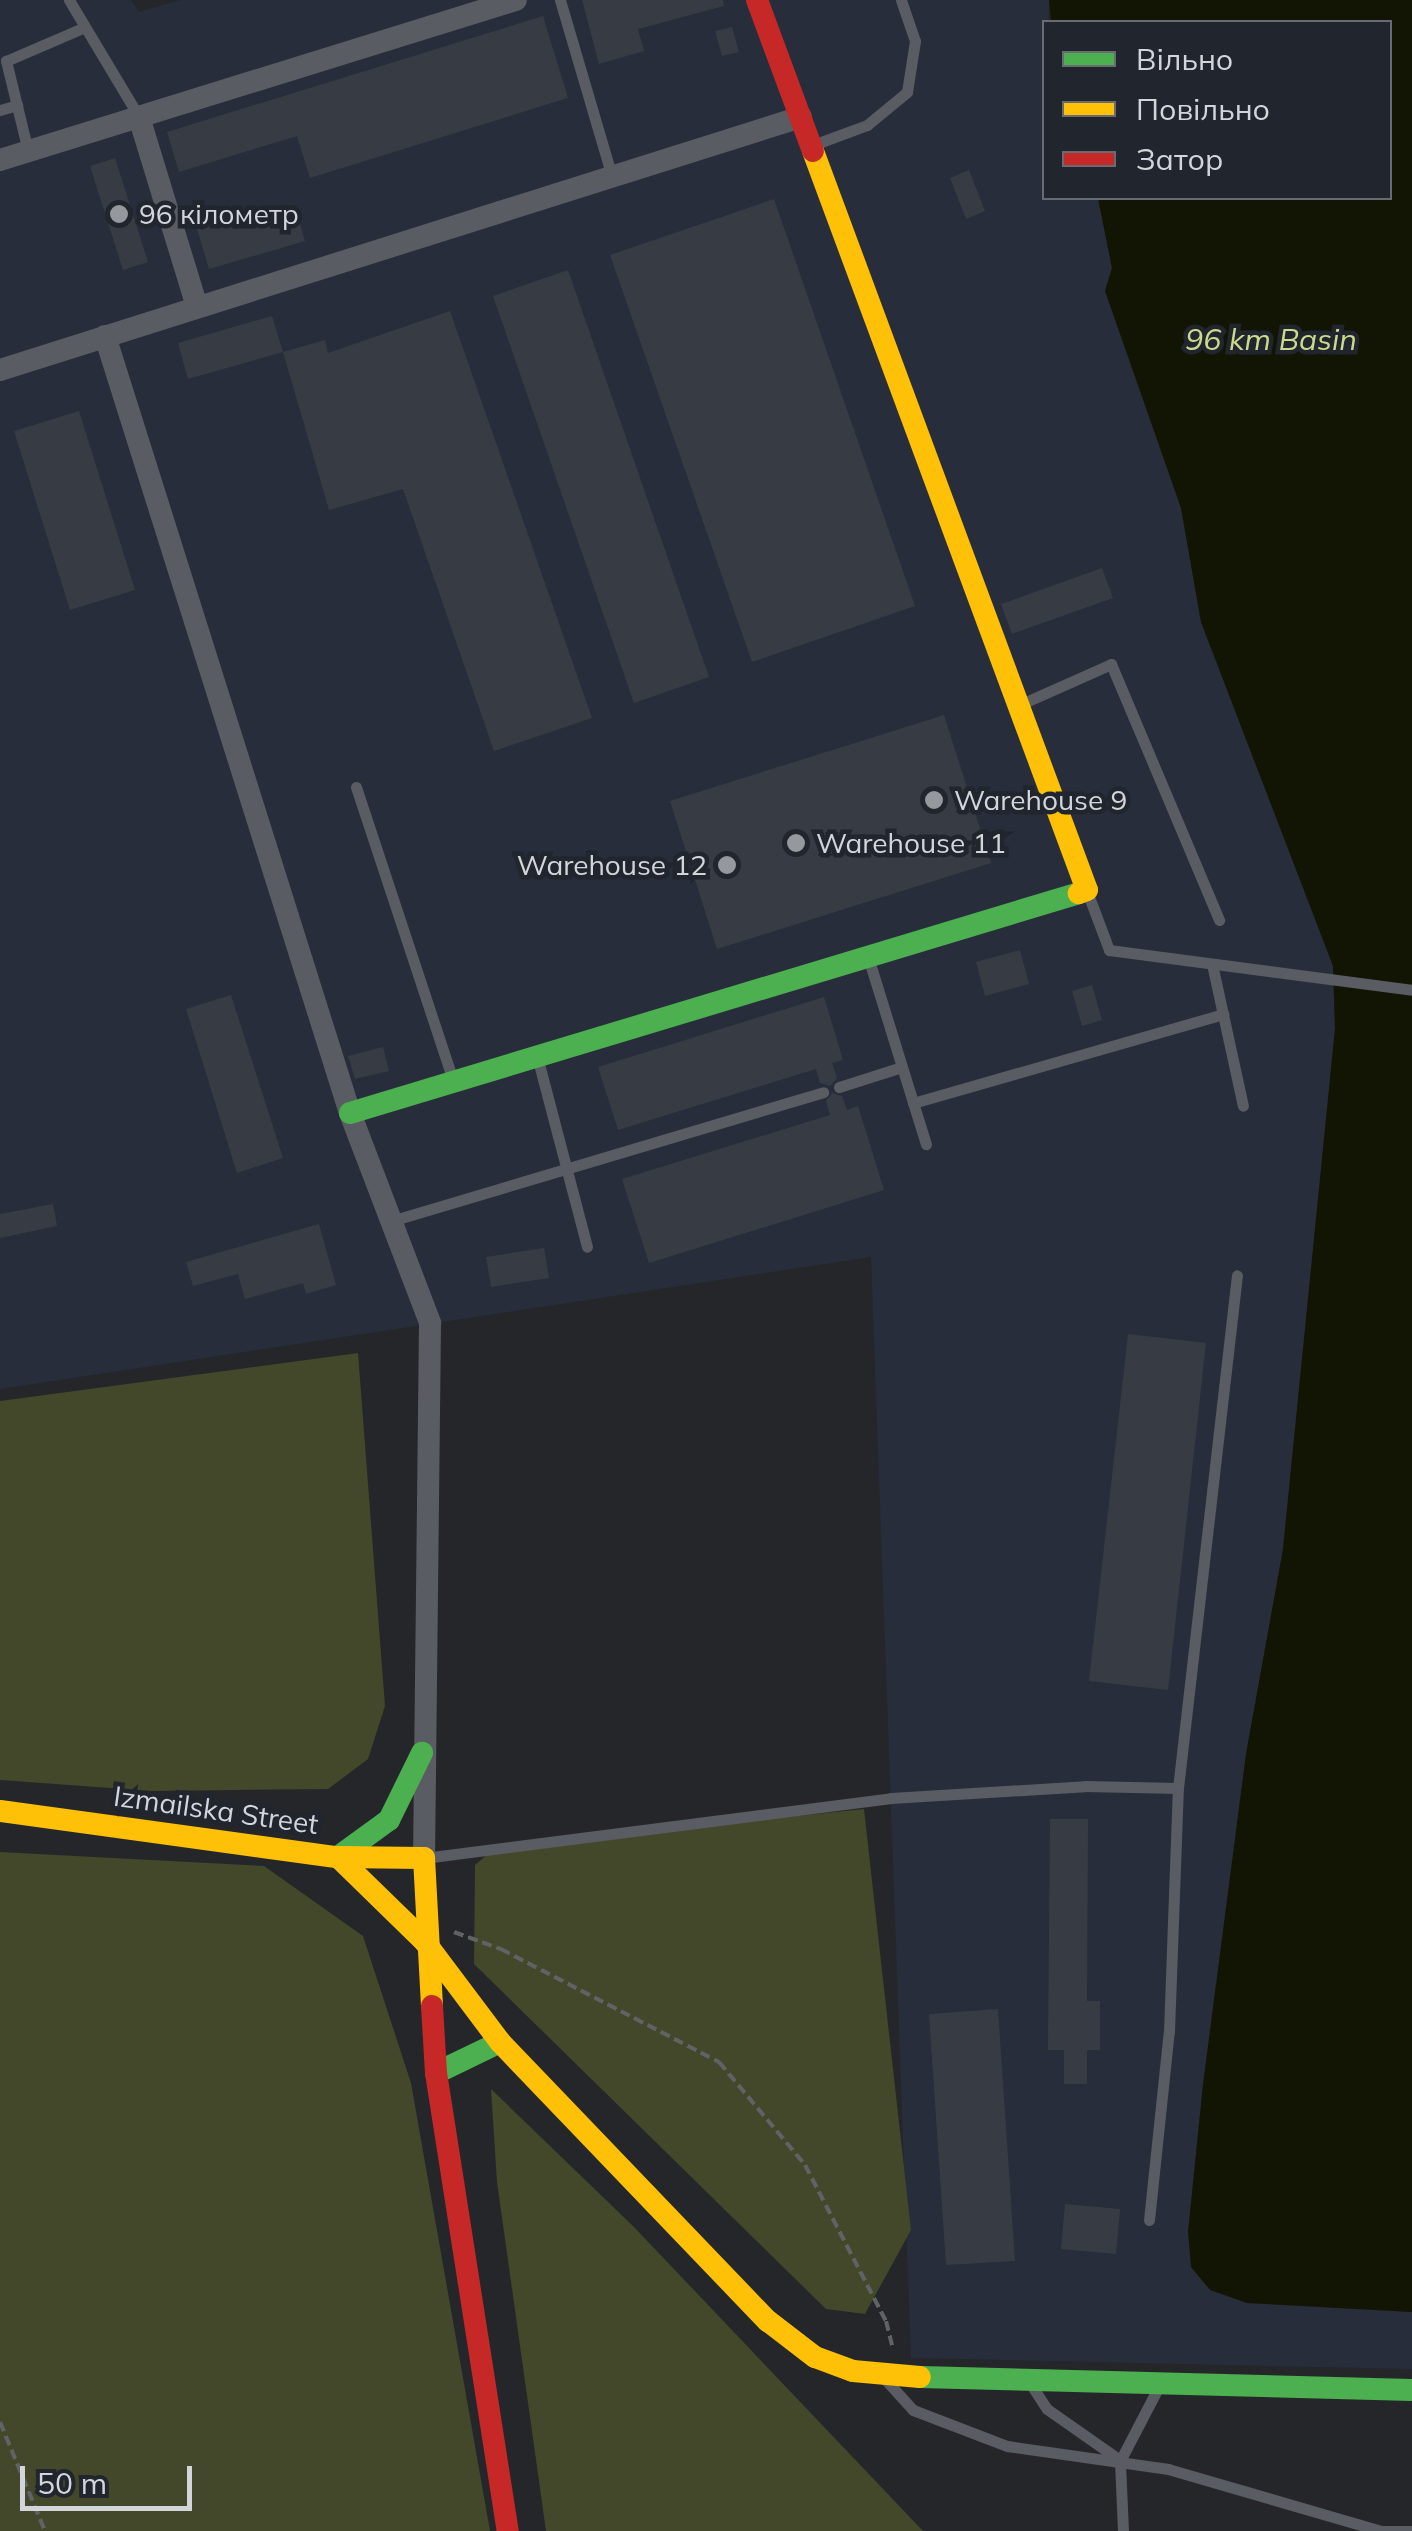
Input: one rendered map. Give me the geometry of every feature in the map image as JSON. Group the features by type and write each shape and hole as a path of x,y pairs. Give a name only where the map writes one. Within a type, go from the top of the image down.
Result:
{"street":[{"path":"0,160 516,0"},
{"path":"350,1113 1087,890 758,0"},
{"path":"139,117 197,308"},
{"path":"0,370 801,117"},
{"path":"105,336 350,1113 430,1324 422,1753 425,1942 436,2072 508,2531"},
{"path":"422,1753 389,1820 338,1858 425,1942 500,2042 780,2332 826,2363 892,2377 1412,2390"},
{"name":"Izmailska Street","path":"0,1812 338,1858 424,1858"},
{"path":"436,2072 500,2042"}],"lane":[{"path":"69,0 139,117"},
{"path":"560,0 612,176"},
{"path":"811,146 867,126 907,92 915,41 901,0"},
{"path":"28,151 6,61 86,27"},
{"path":"0,110 16,105"},
{"path":"1019,705 1111,664 1220,920"},
{"path":"356,788 453,1082"},
{"path":"1087,890 1109,950 1412,990"},
{"path":"868,956 926,1144"},
{"path":"1212,964 1243,1106"},
{"path":"913,1103 1223,1014"},
{"path":"537,1056 587,1247"},
{"path":"840,1086 902,1067"},
{"path":"391,1221 823,1092"},
{"path":"1149,2220 1169,2031 1178,1788 1237,1275"},
{"path":"424,1858 891,1798 1085,1786 1178,1788"},
{"path":"892,2377 913,2410 969,2434 1046,2454 1120,2460 1382,2531 1412,2531"},
{"path":"1029,2380 1047,2409 1120,2460"},
{"path":"1123,2531 1120,2460 1160,2384"}],"path":[{"path":"425,1942 460,1930 719,2062 804,2165 886,2321 892,2377"},
{"path":"0,2422 45,2531"}],"shaded area":[{"path":"0,0 131,0 139,12 180,0 1049,0 1048,20 1042,20 1042,200 1098,200 1112,268 1105,291 1181,508 1201,622 1333,966 1335,1029 1283,1549 1246,1754 1188,2232 1246,2303 1412,2312 1412,2369 911,2358 871,1257 0,1389"}],"green space":[{"path":"358,1353 385,1706 368,1759 328,1789 152,1791 0,1780 0,1401"},
{"path":"864,1809 911,2230 865,2314 826,2309 474,1964 475,1865 495,1848"},
{"path":"0,1852 264,1866 363,1936 411,2083 490,2531 0,2531"},
{"path":"491,2089 634,2227 923,2531 546,2531 497,2182"}],"water":[{"name":"96 km Basin","path":"1049,0 1412,0 1412,2312 1247,2303 1210,2290 1191,2267 1188,2232 1203,2084 1246,1754 1283,1549 1335,1029 1333,966 1201,622 1181,508 1105,291 1112,268 1098,200 1392,200 1392,20 1051,20"}],"building":[{"path":"582,0 723,0 724,6 638,29 644,51 599,64"},
{"path":"543,16 568,98 310,178 297,136 179,172 167,132"},
{"path":"732,27 739,52 722,56 715,31"},
{"name":"96 кілометр","path":"115,158 148,262 123,270 90,166"},
{"path":"969,170 985,211 966,219 950,178"},
{"path":"774,199 915,606 752,662 610,255"},
{"path":"230,211 235,229 296,211 305,241 209,269 195,222"},
{"path":"568,270 709,677 634,703 493,296"},
{"path":"450,311 592,718 494,751 403,489 329,510 283,352 325,340 328,353"},
{"path":"272,316 283,352 188,379 178,343"},
{"path":"79,411 135,590 70,610 14,431"},
{"path":"1102,568 1113,598 1012,634 1001,604"},
{"path":"944,715 991,863 717,949 670,801"},
{"path":"1020,950 1029,984 985,996 976,962"},
{"path":"1092,985 1102,1020 1082,1026 1072,991"},
{"path":"231,995 283,1158 237,1173 186,1009"},
{"path":"824,997 843,1060 832,1063 837,1078 830,1086 820,1083 816,1069 618,1130 598,1067"},
{"path":"383,1047 389,1071 355,1079 348,1056"},
{"path":"832,1093 842,1096 847,1110 858,1106 884,1190 649,1263 622,1179 830,1115 826,1101"},
{"path":"53,1204 57,1226 0,1238 0,1214"},
{"path":"319,1224 336,1285 306,1294 303,1283 245,1299 238,1274 193,1286 186,1262"},
{"path":"544,1248 549,1278 491,1287 486,1257"},
{"path":"1128,1334 1206,1343 1168,1690 1089,1681"},
{"path":"1050,1819 1088,1819 1087,2001 1100,2001 1100,2050 1087,2050 1087,2084 1064,2084 1064,2050 1048,2050"},
{"path":"998,2009 1015,2261 946,2265 929,2014"},
{"path":"1065,2204 1120,2209 1116,2254 1061,2249"}],"traffic: fast":[{"path":"350,1113 1079,893"},
{"path":"338,1857 389,1820 422,1753"},
{"path":"436,2073 500,2042"},
{"path":"920,2377 1412,2390"}],"traffic: slow":[{"path":"813,151 1087,890 1079,893"},
{"path":"0,1811 338,1857 424,1858 432,2006"},
{"path":"338,1857 425,1942 500,2042 768,2321 815,2357 853,2371 920,2377"}],"traffic: jam":[{"path":"757,0 813,151"},
{"path":"432,2006 436,2073 508,2531"}],"place":[{"name":"96 кілометр","path":"119,214"},
{"name":"Warehouse 9","path":"934,800"},
{"name":"Warehouse 11","path":"796,843"},
{"name":"Warehouse 12","path":"727,865"}]}
